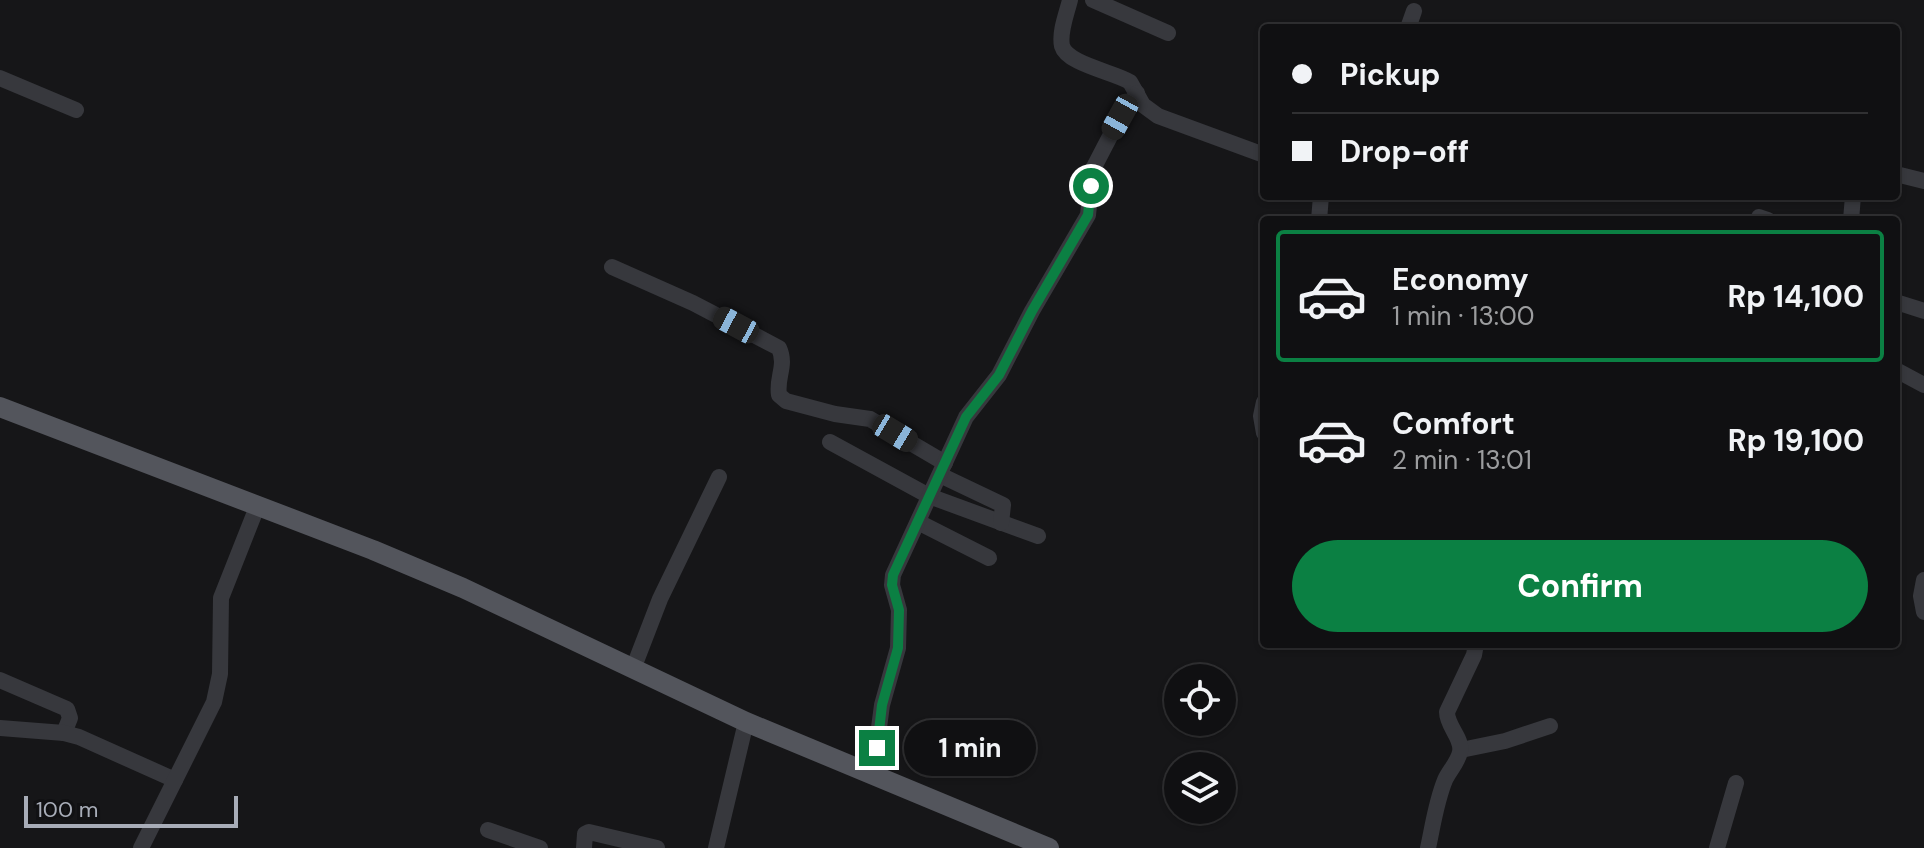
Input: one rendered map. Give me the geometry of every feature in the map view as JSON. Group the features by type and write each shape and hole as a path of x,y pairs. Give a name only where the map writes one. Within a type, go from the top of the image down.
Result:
{"main road":[{"path":"0,407 373,550 463,588 746,722 1049,848"}],"street":[{"path":"1070,0 1062,35 1062,46 1067,54 1130,82 1143,105 1158,116 1260,154"},
{"path":"1093,0 1168,33"},
{"path":"1409,24 1414,11"},
{"path":"0,78 76,110"},
{"path":"873,773 882,705 898,648 899,610 891,579 966,417 999,375 1037,301 1088,215 1093,169 1120,117 1137,93"},
{"path":"1900,175 1924,181"},
{"path":"612,267 693,303 779,348 783,367 777,386 779,395 786,401 835,414 870,419 942,469 1003,505 1001,523"},
{"path":"1900,303 1924,311"},
{"path":"1900,372 1924,385"},
{"path":"830,442 929,496 1038,536"},
{"path":"633,669 660,599 719,477"},
{"path":"141,848 214,702 220,674 221,598 257,507"},
{"path":"918,522 989,558"},
{"path":"1924,580 1921,596 1924,612"},
{"path":"1428,848 1437,800 1461,750 1460,742 1447,720 1447,712 1475,648"},
{"path":"0,680 67,709 70,718 64,733"},
{"path":"716,848 746,722"},
{"path":"1461,750 1505,741 1550,726"},
{"path":"0,728 79,737 175,780"},
{"path":"1717,848 1736,783"},
{"path":"488,830 540,848"},
{"path":"584,848 585,834 594,832 657,848"}],"route":[{"path":"877,748 882,705 898,648 899,610 891,579 966,417 999,375 1088,215 1091,186"}]}
